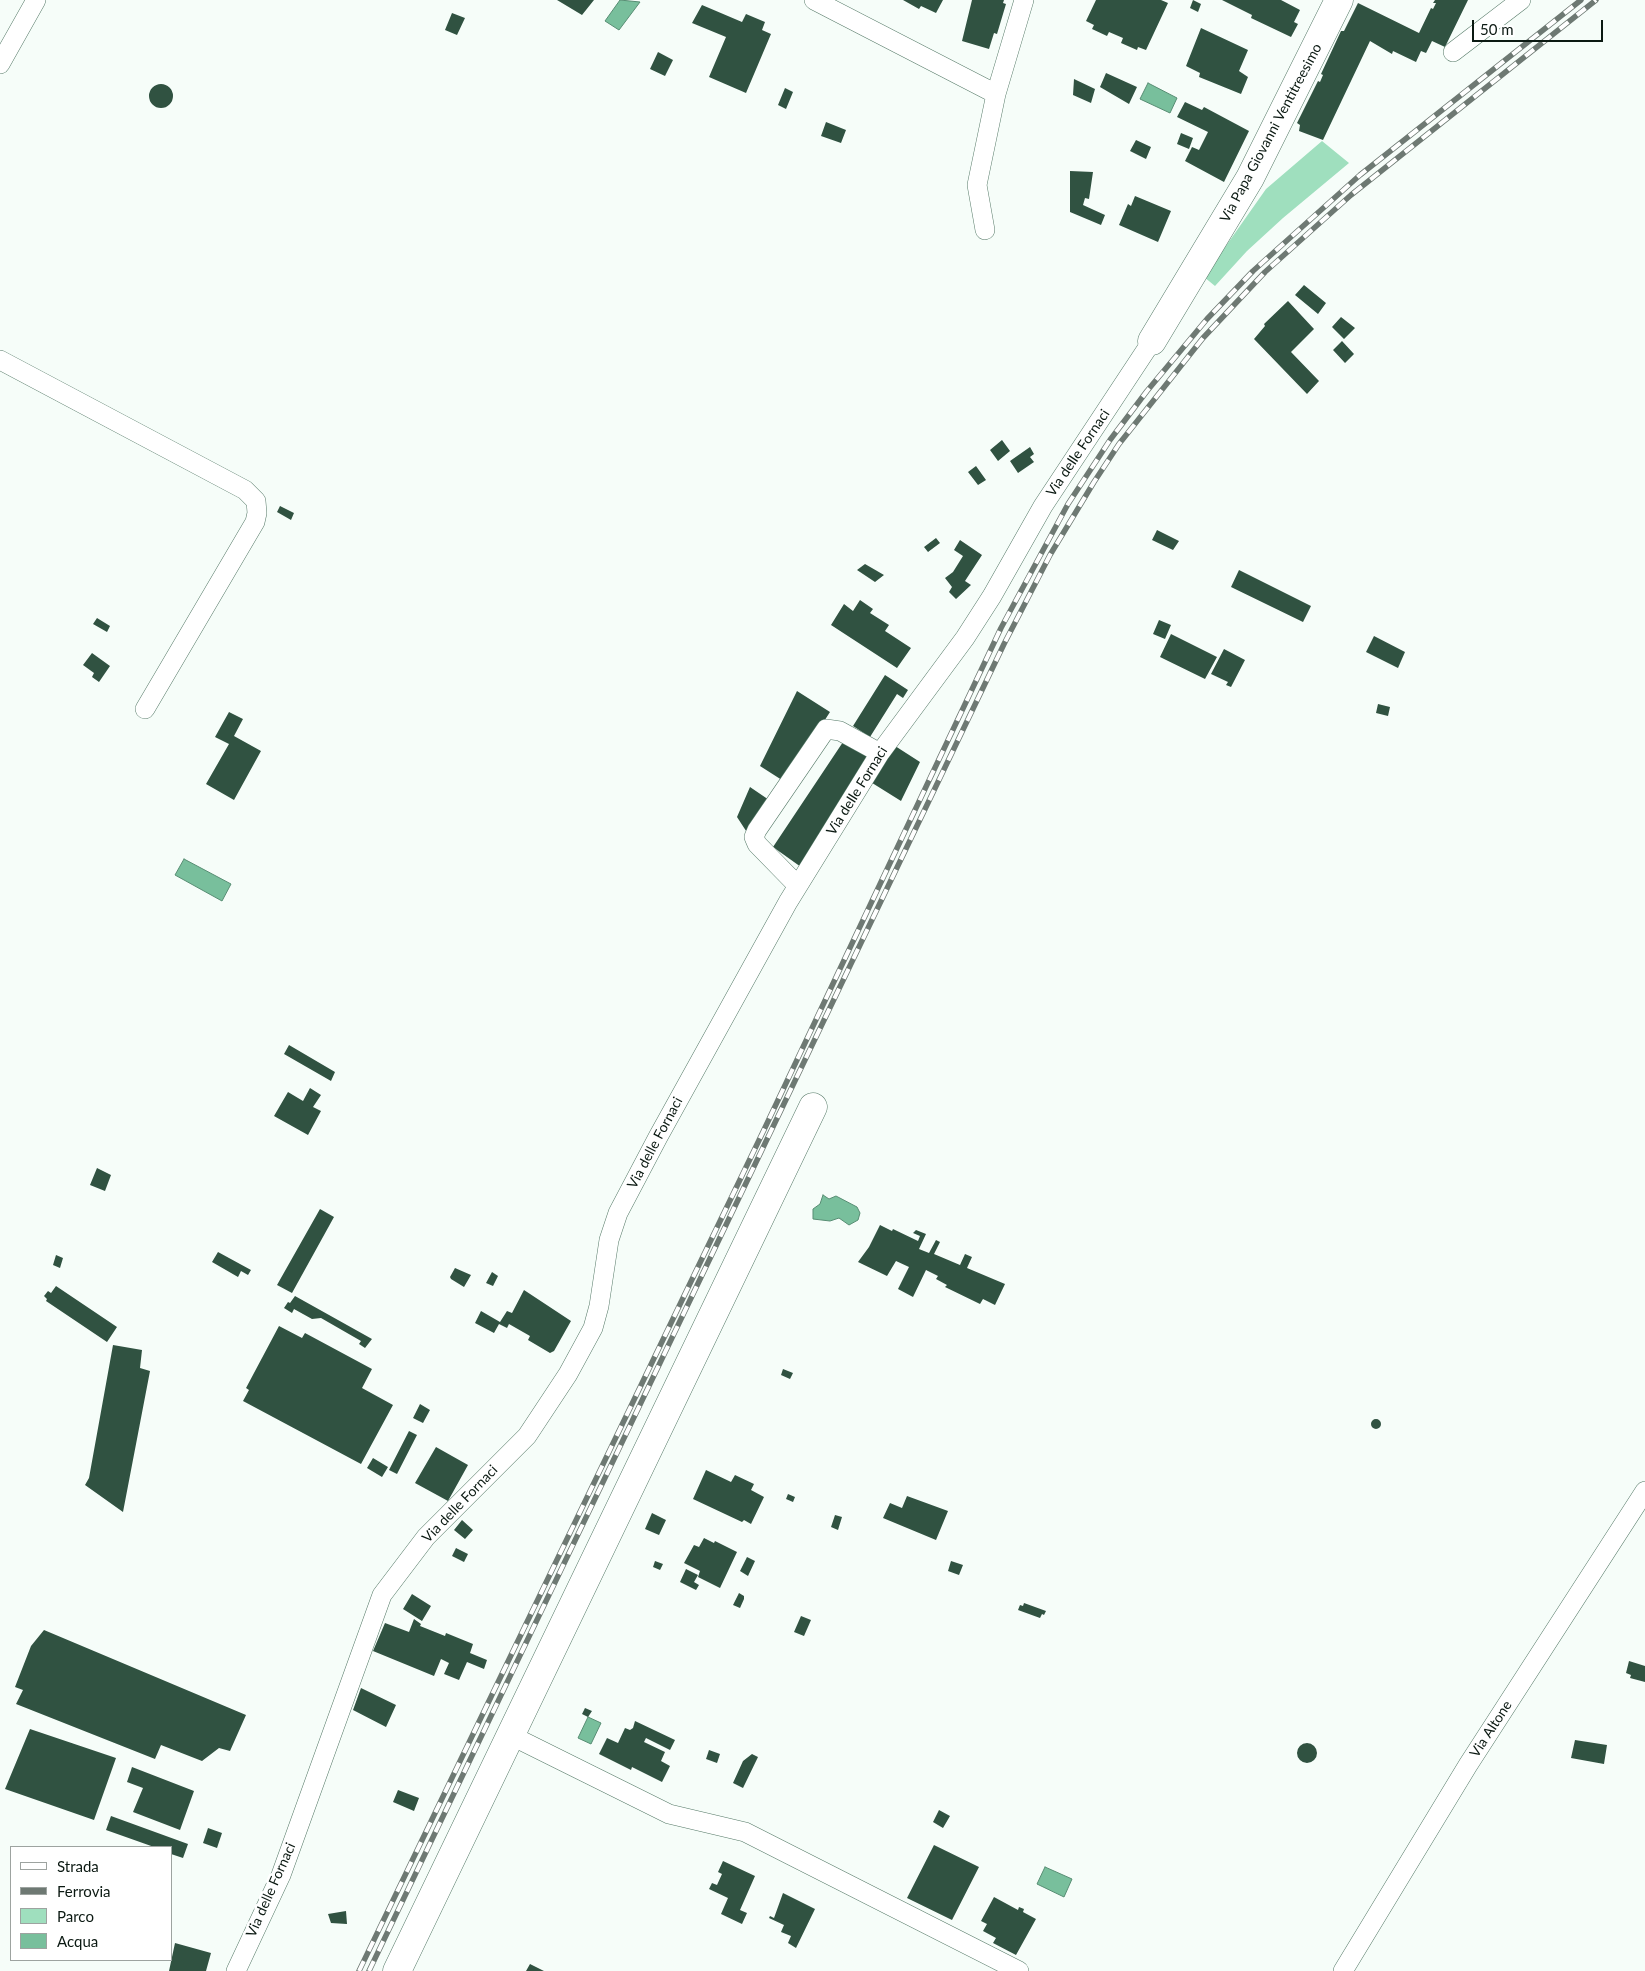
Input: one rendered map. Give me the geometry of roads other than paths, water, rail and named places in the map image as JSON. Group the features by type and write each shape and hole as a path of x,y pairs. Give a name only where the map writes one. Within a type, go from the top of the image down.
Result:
{"main road":[{"name":"Via Papa Giovanni Ventitreesimo","path":"1152,341 1250,178 1339,0"},
{"path":"397,1971 813,1107"}],"street":[{"path":"0,64 36,0"},
{"path":"814,0 996,94"},
{"path":"985,230 977,185 996,94 1024,0"},
{"path":"1453,52 1521,0"},
{"name":"Via delle Fornaci","path":"236,1971 281,1875 382,1595 426,1537 527,1436 568,1374 593,1328 599,1306 609,1240 618,1213 658,1137 798,886 880,754 992,596 1043,506 1152,341"},
{"path":"0,360 245,490 256,501 257,513 255,522 145,710"},
{"path":"798,886 757,844 754,837 756,830 826,729 840,731 880,754"},
{"name":"Via Altone","path":"1343,1971 1468,1765 1645,1491"},
{"path":"510,1735 669,1814 745,1832 1019,1971"}],"water":[{"path":"620,0 640,2 619,30 605,21"},
{"path":"1148,83 1177,98 1170,113 1140,99"},
{"path":"184,859 231,884 222,901 175,875"},
{"path":"823,1195 829,1199 836,1196 857,1207 860,1213 858,1220 849,1225 839,1218 830,1221 813,1219 813,1209 820,1204"},
{"path":"588,1717 601,1723 591,1744 578,1738"},
{"path":"1045,1867 1072,1879 1064,1897 1037,1884"}],"railway":[{"path":"359,1971 762,1134 1001,628 1068,504 1110,440 1147,391 1207,319 1253,271 1360,175 1581,0"},
{"path":"369,1971 1004,644 1050,555 1094,482 1119,444 1203,338 1265,272 1351,195 1596,0"}]}
